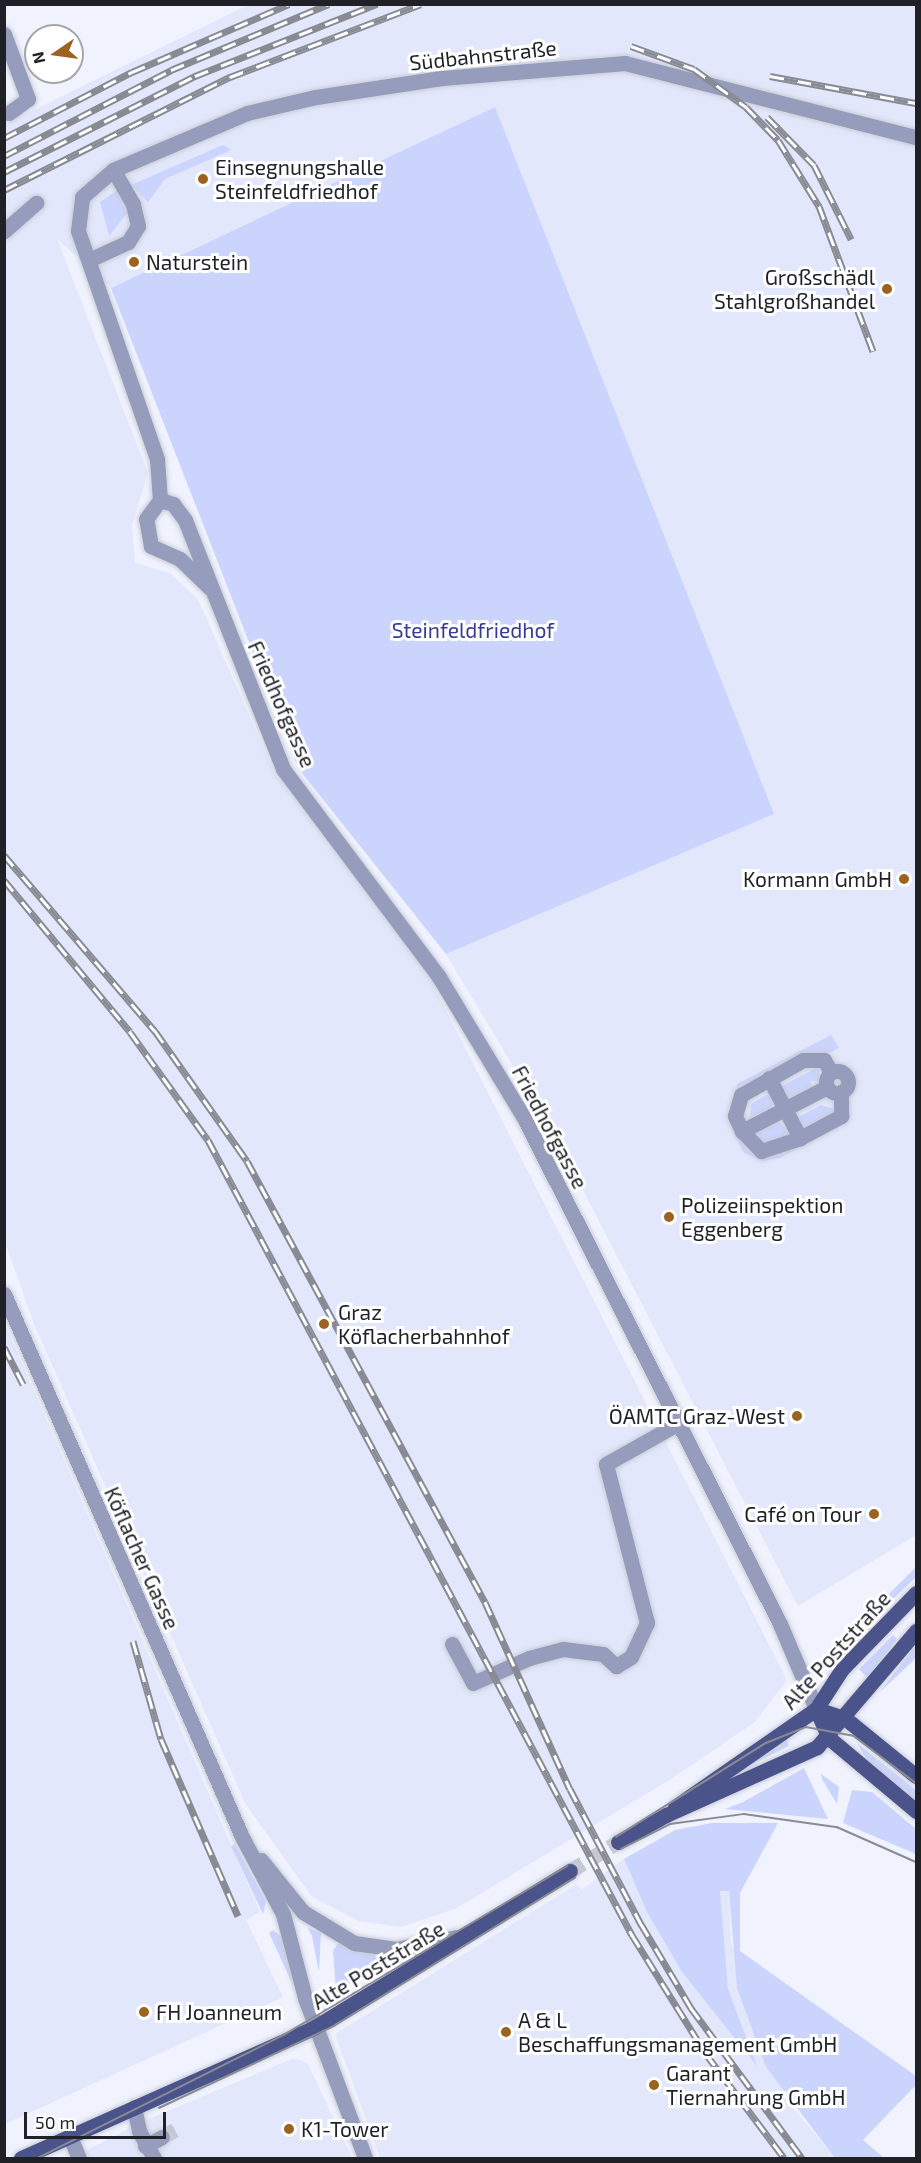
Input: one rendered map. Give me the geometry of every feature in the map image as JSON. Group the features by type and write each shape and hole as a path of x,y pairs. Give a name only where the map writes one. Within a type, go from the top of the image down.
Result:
{"main road":[{"name":"Alte Poststraße","path":"666,1815 816,1709 842,1669 916,1593"},
{"name":"Alte Poststraße","path":"618,1842 666,1815 829,1738 916,1630"},
{"path":"816,1709 846,1719 916,1776"},
{"path":"816,1709 829,1738 916,1810"},
{"name":"Alte Poststraße","path":"21,2158 315,2027 479,1929 570,1871"},
{"name":"Alte Poststraße","path":"47,2158 68,2138"}],"street":[{"path":"4,34 28,99 9,113"},
{"name":"Südbahnstraße","path":"88,260 78,231 78,210 92,185 113,170 247,113 316,97 556,68 625,63 916,137"},
{"path":"113,170 134,204 138,226 128,243 88,260 157,459 160,500"},
{"path":"4,231 36,203"},
{"name":"Friedhofgasse","path":"210,588 180,559 151,546 146,519 160,500 179,509 283,769 440,977 523,1116 780,1624 816,1709"},
{"path":"811,1057 824,1060 833,1084 841,1116 800,1138 761,1151 742,1131 735,1104 769,1078 811,1057"},
{"path":"742,1131 851,1077"},
{"path":"769,1078 800,1138"},
{"name":"Köflacher Gasse","path":"4,1294 242,1838 283,1914 315,2027 365,2158"},
{"path":"452,1644 473,1683 529,1658 563,1650 603,1654 616,1666 631,1657 647,1623 606,1464 677,1424"},
{"name":"Köflacher Gasse","path":"242,1838 303,1912 354,1942 396,1949 479,1929"},
{"path":"134,2107 150,2152"},
{"path":"150,2152 162,2137"},
{"path":"68,2138 79,2158"}],"shaded area":[{"path":"248,5 916,5 916,1535 798,1606 556,1138 446,954 773,814 495,107 111,288 57,239 148,473 132,524 135,563 170,573 198,599 274,772 431,981 787,1680 755,1722 671,1779 455,1909 400,1927 359,1921 312,1897 245,1803 34,1324 5,1242 5,124"},
{"path":"4,1322 260,1912 246,1920 283,1997 5,2124"},
{"path":"624,1859 647,1912 755,2063 728,1989 721,1942 720,1890 729,1891 731,1942 788,2102 835,2158 380,2158 335,2034 577,1884 581,1890"},
{"path":"294,2058 308,2064 352,2158 72,2158 137,2124"}],"green space":[{"name":"Steinfeldfriedhof","path":"495,107 774,814 446,954 298,768 111,288"},
{"path":"223,145 231,150 165,179 148,202 131,185"},
{"path":"116,191 122,193 128,212 109,236 100,202"},
{"path":"831,1035 839,1048 826,1055 804,1053 738,1090 737,1084"},
{"path":"818,1067 820,1081 810,1081 812,1086 786,1100 780,1087"},
{"path":"771,1092 772,1107 750,1118 751,1104"},
{"path":"821,1105 837,1110 804,1131 797,1118"},
{"path":"778,1122 794,1134 774,1147 749,1136"},
{"path":"732,1130 748,1147 826,1134 780,1158 763,1161 744,1153"},
{"path":"916,1567 916,1577 841,1649 849,1634"},
{"path":"893,1635 897,1639 867,1678 859,1669"},
{"path":"916,1645 916,1658 880,1692 886,1684"},
{"path":"786,1738 789,1746 750,1765 750,1762"},
{"path":"857,1743 916,1790 916,1803 869,1764"},
{"path":"804,1768 828,1819 725,1809 743,1802"},
{"path":"821,1774 839,1787 837,1804 822,1779"},
{"path":"852,1790 872,1792 916,1829 916,1854 843,1823"},
{"path":"712,1823 778,1823 740,1893 740,1951 916,2076 916,2085 863,2140 884,2158 835,2158 766,2067 737,1988 729,1891 720,1891 728,1989 757,2066 682,1972 647,1912 624,1859 675,1830"},
{"path":"235,1844 266,1902 263,1914 231,1846"},
{"path":"308,1928 321,1933 319,1972 312,1936"},
{"path":"273,1930 283,1938 294,1987 269,1933"},
{"path":"338,1943 380,1955 381,1965 336,1992 333,1951"}],"tunnel":[{"path":"570,1871 618,1842"},
{"path":"162,2137 180,2127"}],"tram line":[{"path":"616,1837 766,1743 806,1727 854,1736 916,1783"},
{"path":"621,1849 670,1824 744,1814 837,1827 916,1862"},
{"path":"38,2158 284,2035 568,1866"},
{"path":"159,2108 334,2026 575,1878"}],"railway":[{"path":"4,138 132,72 289,4"},
{"path":"4,156 171,70 329,4"},
{"path":"4,172 195,76 377,4"},
{"path":"4,190 230,77 421,4"},
{"path":"631,46 694,69 746,107 778,140 819,206 873,351"},
{"path":"770,76 916,103"},
{"path":"767,117 814,165 851,239"},
{"path":"4,855 155,1031 247,1161 485,1602 570,1789 641,1924 691,2008 802,2158"},
{"path":"4,880 130,1032 208,1140 632,1935 706,2054 784,2158"},
{"path":"4,1347 23,1384"},
{"path":"133,1641 161,1739 238,1916"}],"place":[{"name":"Einsegnungshalle Steinfeldfriedhof","path":"203,179"},
{"name":"Naturstein","path":"134,262"},
{"name":"Großschädl Stahlgroßhandel","path":"887,289"},
{"name":"Kormann GmbH","path":"904,879"},
{"name":"Polizeiinspektion Eggenberg","path":"669,1217"},
{"name":"Graz Köflacherbahnhof","path":"324,1324"},
{"name":"ÖAMTC Graz-West","path":"797,1416"},
{"name":"Café on Tour","path":"874,1514"},
{"name":"FH Joanneum","path":"144,2012"},
{"name":"A & L Beschaffungsmanagement GmbH","path":"506,2032"},
{"name":"Garant Tiernahrung GmbH","path":"654,2085"},
{"name":"K1-Tower","path":"289,2129"}]}
